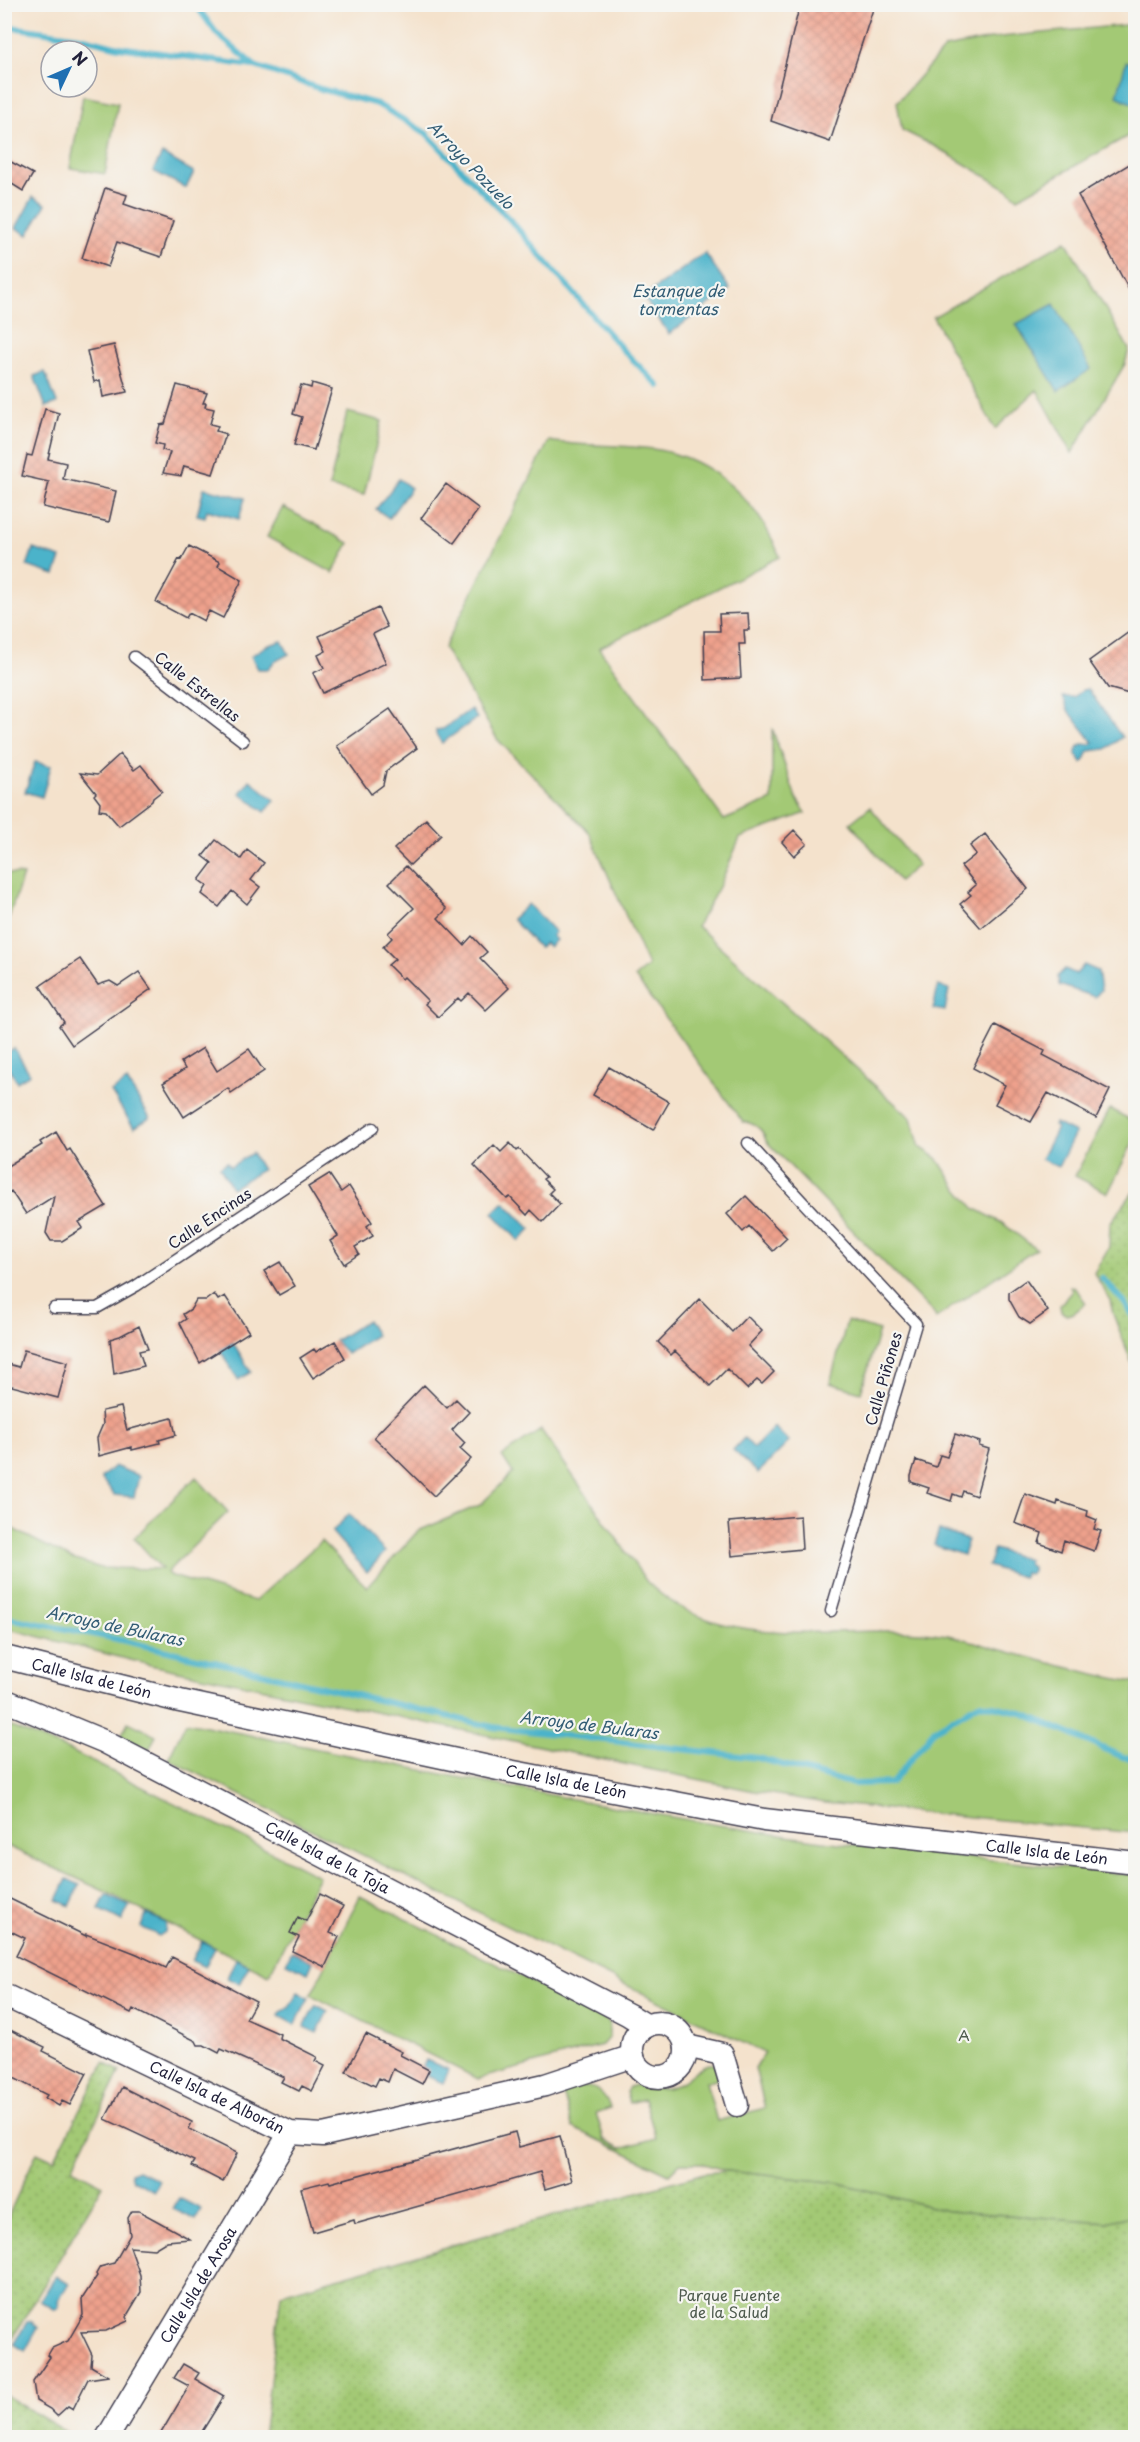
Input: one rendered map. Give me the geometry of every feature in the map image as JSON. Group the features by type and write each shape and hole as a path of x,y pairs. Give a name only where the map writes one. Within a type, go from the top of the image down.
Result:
{"street":[{"name":"Calle Isla de León","path":"4,1657 180,1701 502,1770 764,1820 1136,1863"},
{"name":"Calle Isla de la Toja","path":"4,1700 103,1741 629,2014 647,2026"},
{"name":"Calle Isla de Alborán","path":"4,1995 290,2133 323,2135 545,2085 633,2056"},
{"path":"663,2023 672,2026 684,2038 686,2046 682,2064 669,2075 651,2075 637,2065 633,2056 635,2039 647,2026 663,2023"},
{"path":"686,2046 722,2054 737,2104"},
{"name":"Calle Isla de Arosa","path":"107,2438 290,2133"}],"lane":[{"name":"Calle Estrellas","path":"134,657 243,741"},
{"name":"Calle Encinas","path":"54,1308 97,1308 136,1286 373,1128"},
{"name":"Calle Piñones","path":"748,1143 916,1324 831,1611"}],"green space":[{"path":"1135,24 1135,132 1018,198 1009,190 936,147 902,130 897,102 945,48 1001,37"},
{"path":"82,99 118,103 105,174 70,168"},
{"path":"1066,241 1129,349 1125,364 1072,453 1037,390 995,429 933,317"},
{"path":"347,412 382,421 364,495 329,487"},
{"path":"549,441 653,449 695,462 731,486 746,501 760,518 780,557 599,648 724,820 772,800 772,728 796,798 806,813 740,838 719,887 697,926 911,1118 920,1147 937,1158 956,1187 974,1208 1002,1223 1036,1249 936,1318 766,1141 761,1130 755,1125 743,1122 635,977 648,966 589,832 497,739 444,648"},
{"path":"283,507 349,543 333,573 267,537"},
{"path":"870,807 918,865 899,881 850,823"},
{"path":"4,873 23,875 5,929"},
{"path":"1110,1109 1135,1122 1135,1138 1108,1193 1075,1176"},
{"path":"1135,1190 1135,1371 1113,1314 1110,1300 1094,1273 1109,1247 1110,1223"},
{"path":"1074,1286 1086,1303 1074,1313 1067,1315 1061,1312 1060,1305 1072,1291 1070,1287"},
{"path":"847,1321 879,1331 861,1392 830,1383"},
{"path":"541,1430 647,1582 678,1606 712,1621 748,1629 786,1632 903,1631 947,1635 1101,1676 1135,1682 1135,1833 825,1803 754,1791 150,1665 5,1628 5,1525 72,1559 101,1568 162,1569 134,1538 196,1477 228,1512 167,1572 169,1575 255,1601 321,1541 367,1587 418,1531 480,1505 513,1473 502,1456"},
{"path":"128,1722 156,1735 149,1750 121,1736"},
{"name":"A","path":"186,1722 705,1823 869,1847 1135,1875 1135,2215 1107,2222 947,2211 839,2183 727,2171 701,2163 680,2163 669,2174 572,2127 562,2089 585,2086 602,2094 610,2108 596,2113 604,2139 621,2148 656,2138 644,2099 629,2103 626,2092 629,2087 638,2085 667,2088 681,2082 697,2069 708,2064 714,2064 721,2077 706,2082 717,2121 765,2108 755,2068 764,2053 168,1759"},
{"path":"4,1724 71,1751 319,1876 269,1975 106,1892 5,1845"},
{"path":"360,1896 604,2018 609,2024 609,2037 602,2045 478,2079 311,1995"},
{"path":"104,2063 120,2071 72,2169 103,2185 5,2351 5,2223 37,2152 54,2160"},
{"name":"Parque Fuente de la Salud","path":"727,2171 839,2183 947,2211 1107,2222 1135,2215 1135,2437 263,2437 281,2294 704,2173"},
{"path":"5,2395 75,2437 5,2437"}],"water":[{"path":"1126,62 1135,62 1135,105 1117,96"},
{"path":"162,154 194,172 186,188 153,171"},
{"path":"33,197 46,204 28,235 16,228"},
{"name":"Estanque de tormentas","path":"705,253 730,289 669,334 643,297"},
{"path":"1054,304 1091,369 1058,391 1016,324"},
{"path":"45,372 57,403 46,407 34,376"},
{"path":"399,479 411,488 389,518 376,509"},
{"path":"204,488 245,498 239,519 207,510 205,517 197,515"},
{"path":"33,549 61,558 55,575 27,566"},
{"path":"282,641 289,654 274,662 268,669 258,669 251,656 266,646"},
{"path":"1088,689 1122,737 1106,749 1089,751 1082,763 1076,754 1077,748 1082,744 1093,742 1068,710 1063,697 1074,697 1082,690"},
{"path":"471,709 477,718 442,743 436,730 443,729"},
{"path":"35,762 51,766 42,797 25,792"},
{"path":"250,780 275,800 265,812 240,793"},
{"path":"528,904 555,932 552,936 556,940 549,947 545,943 539,948 512,919"},
{"path":"1084,965 1098,971 1101,990 1095,997 1059,985 1058,976 1065,969 1076,974"},
{"path":"938,986 949,989 945,1011 933,1009"},
{"path":"14,1048 30,1074 17,1082 5,1061 5,1054"},
{"path":"127,1081 150,1118 134,1128 111,1092"},
{"path":"1055,1123 1075,1133 1058,1167 1041,1159 1057,1128 1053,1126"},
{"path":"252,1153 262,1170 232,1188 220,1167 227,1162 230,1167"},
{"path":"504,1202 531,1229 519,1241 493,1213"},
{"path":"367,1320 376,1335 347,1354 335,1341"},
{"path":"227,1333 251,1372 238,1380 214,1340"},
{"path":"774,1427 789,1442 758,1473 733,1450 744,1438 754,1448"},
{"path":"114,1466 139,1476 134,1497 114,1495 101,1478"},
{"path":"349,1514 385,1552 367,1572 332,1532"},
{"path":"939,1530 968,1540 963,1555 934,1545"},
{"path":"994,1549 1029,1560 1027,1564 1032,1567 1032,1571 1029,1574 1024,1573 1023,1577 988,1566"},
{"path":"67,1879 80,1885 70,1906 57,1900"},
{"path":"106,1895 129,1906 122,1921 99,1909"},
{"path":"146,1914 166,1923 165,1932 159,1936 141,1927"},
{"path":"202,1941 215,1948 205,1967 192,1961"},
{"path":"292,1951 313,1962 308,1973 286,1963"},
{"path":"236,1959 249,1965 239,1984 227,1978"},
{"path":"298,1992 309,1998 295,2025 279,2016 281,2012 289,2008"},
{"path":"316,2005 328,2011 317,2033 304,2027"},
{"path":"426,2060 449,2070 443,2083 420,2073"},
{"path":"138,2170 159,2180 154,2191 133,2180 131,2173"},
{"path":"179,2198 201,2209 196,2220 173,2209"},
{"path":"56,2276 69,2284 58,2301 59,2306 56,2310 40,2301"},
{"path":"32,2321 38,2328 25,2351 14,2344 27,2322"}],"building":[{"path":"800,4 854,4 873,9 830,142 771,121"},
{"path":"4,158 33,174 23,191 4,179"},
{"path":"1136,160 1136,303 1078,195"},
{"path":"105,188 127,195 124,204 173,221 161,257 117,242 108,267 82,258"},
{"path":"114,345 127,392 103,397 100,380 94,382 87,351"},
{"path":"312,383 332,389 314,450 294,445 302,417 293,414 301,385 311,388"},
{"path":"177,385 207,393 203,403 206,403 205,407 214,409 210,424 218,426 216,431 226,434 213,474 184,466 181,476 163,473 170,452 162,450 163,445 155,443 160,425 165,424"},
{"path":"45,409 59,413 48,459 66,463 63,479 116,491 109,522 43,507 49,482 22,476 27,455 32,456"},
{"path":"446,484 479,509 454,543 421,518"},
{"path":"189,546 220,562 218,566 242,580 223,618 209,611 204,621 189,613 186,618 156,602 179,559 181,560"},
{"path":"378,608 387,627 373,634 386,663 323,693 313,673 324,668 318,655 326,651 319,636"},
{"path":"748,613 749,630 744,630 745,644 739,644 741,678 705,680 704,631 720,631 719,614"},
{"path":"1136,627 1136,696 1108,688 1089,661"},
{"path":"390,709 417,748 386,771 383,785 371,794 337,746"},
{"path":"120,754 134,770 141,765 162,791 119,826 106,811 99,810 100,803 94,795 96,793 80,773 97,775"},
{"path":"426,819 441,835 410,865 394,849"},
{"path":"794,830 807,844 794,856 782,842"},
{"path":"985,834 1028,889 981,928 960,904 971,895 968,892 976,885 961,866 976,854 970,846"},
{"path":"216,840 241,859 247,850 264,863 251,880 260,887 247,904 232,891 219,907 202,894 207,886 199,880 212,863 203,856"},
{"path":"406,866 447,909 438,918 464,945 472,936 487,952 480,958 509,988 486,1010 469,993 461,1001 458,998 438,1017 425,1004 428,1001 388,965 395,959 383,947 392,938 388,933 414,908 389,883"},
{"path":"80,959 98,985 110,981 118,986 139,972 151,989 72,1045 59,1026 64,1022 40,986"},
{"path":"995,1025 1045,1051 1043,1055 1110,1090 1096,1118 1048,1093 1031,1122 995,1104 1005,1085 973,1068"},
{"path":"203,1048 217,1071 249,1049 264,1071 231,1093 228,1088 184,1117 163,1083 185,1069 181,1062"},
{"path":"609,1067 669,1102 653,1130 593,1095"},
{"path":"56,1132 67,1151 70,1149 106,1206 79,1222 83,1228 62,1241 51,1241 46,1233 54,1196 26,1214 11,1191 4,1196 4,1168 42,1145 40,1142"},
{"path":"510,1143 517,1151 519,1149 546,1177 543,1179 553,1189 549,1193 560,1204 543,1222 531,1210 527,1215 510,1197 507,1199 474,1165 494,1145 501,1152"},
{"path":"329,1174 341,1192 349,1186 372,1222 367,1226 373,1236 355,1247 359,1254 344,1264 330,1241 338,1236 308,1187"},
{"path":"746,1196 787,1238 773,1251 749,1226 743,1232 727,1214"},
{"path":"280,1262 295,1286 279,1295 264,1271"},
{"path":"1026,1280 1048,1311 1030,1324 1019,1317 1009,1299 1009,1292"},
{"path":"214,1294 218,1300 225,1296 249,1332 200,1363 180,1323 186,1319 183,1314 191,1309 196,1300 206,1300"},
{"path":"700,1299 732,1332 747,1316 762,1331 748,1346 774,1372 762,1384 757,1380 747,1389 727,1369 710,1386 675,1351 671,1355 658,1342"},
{"path":"139,1326 148,1349 139,1351 144,1366 114,1374 110,1339"},
{"path":"335,1341 345,1358 313,1378 300,1358 314,1349 316,1352"},
{"path":"24,1350 68,1362 58,1398 4,1384 4,1363 19,1367"},
{"path":"424,1385 447,1408 456,1399 469,1412 452,1430 465,1443 460,1449 471,1459 434,1496 374,1437"},
{"path":"121,1407 127,1430 172,1418 176,1435 159,1440 160,1443 132,1450 132,1447 99,1456 97,1438 103,1424 102,1411"},
{"path":"955,1434 980,1442 979,1446 989,1449 976,1496 963,1491 961,1497 953,1494 951,1501 927,1493 929,1488 911,1482 911,1476 916,1460 936,1467 940,1455 947,1457"},
{"path":"1025,1494 1057,1505 1058,1501 1088,1511 1087,1516 1097,1520 1094,1529 1101,1531 1094,1551 1064,1540 1061,1551 1039,1543 1042,1533 1015,1523"},
{"path":"800,1516 802,1549 732,1556 729,1522"},
{"path":"320,1894 343,1906 330,1933 339,1937 325,1967 292,1951 299,1937 290,1933 298,1917 306,1921"},
{"path":"4,1896 86,1936 86,1934 137,1954 166,1968 172,1957 256,2001 246,2019 280,2034 279,2038 317,2057 315,2061 325,2066 312,2091 302,2086 299,2091 281,2082 284,2077 221,2049 219,2053 204,2045 198,2045 196,2041 133,2009 131,2013 16,1956 25,1938 4,1928"},
{"path":"4,2027 45,2047 43,2051 87,2073 70,2105 62,2101 59,2106 45,2098 47,2095 4,2073"},
{"path":"366,2034 402,2052 400,2055 429,2070 422,2084 393,2069 388,2082 379,2078 375,2086 346,2072"},
{"path":"122,2087 192,2122 189,2129 237,2153 223,2182 192,2166 195,2161 105,2119"},
{"path":"515,2132 519,2147 560,2136 572,2181 545,2189 540,2172 355,2224 354,2220 313,2232 301,2188 329,2181 330,2183"},
{"path":"132,2211 139,2211 190,2239 167,2241 154,2249 130,2247 140,2275 141,2292 126,2317 128,2321 106,2331 81,2332 92,2355 91,2366 108,2376 88,2379 73,2409 68,2406 57,2416 36,2401 33,2382 50,2357 48,2355 52,2348 68,2341 83,2315 82,2299 100,2267 114,2263 130,2235 128,2218"},
{"path":"183,2364 199,2373 195,2379 224,2396 198,2438 158,2438 189,2386 174,2378"}],"waterway":[{"name":"Arroyo Pozuelo","path":"195,4 217,34 255,66 321,89 377,104 426,133 510,220 622,349 659,386"},
{"path":"4,26 80,37 119,47 253,66"},
{"path":"1102,1278 1136,1319"},
{"name":"Arroyo de Bularas","path":"4,1617 112,1638 493,1727 758,1758 853,1784 892,1783 935,1729 980,1703 1020,1712 1123,1757 1136,1759"}]}
